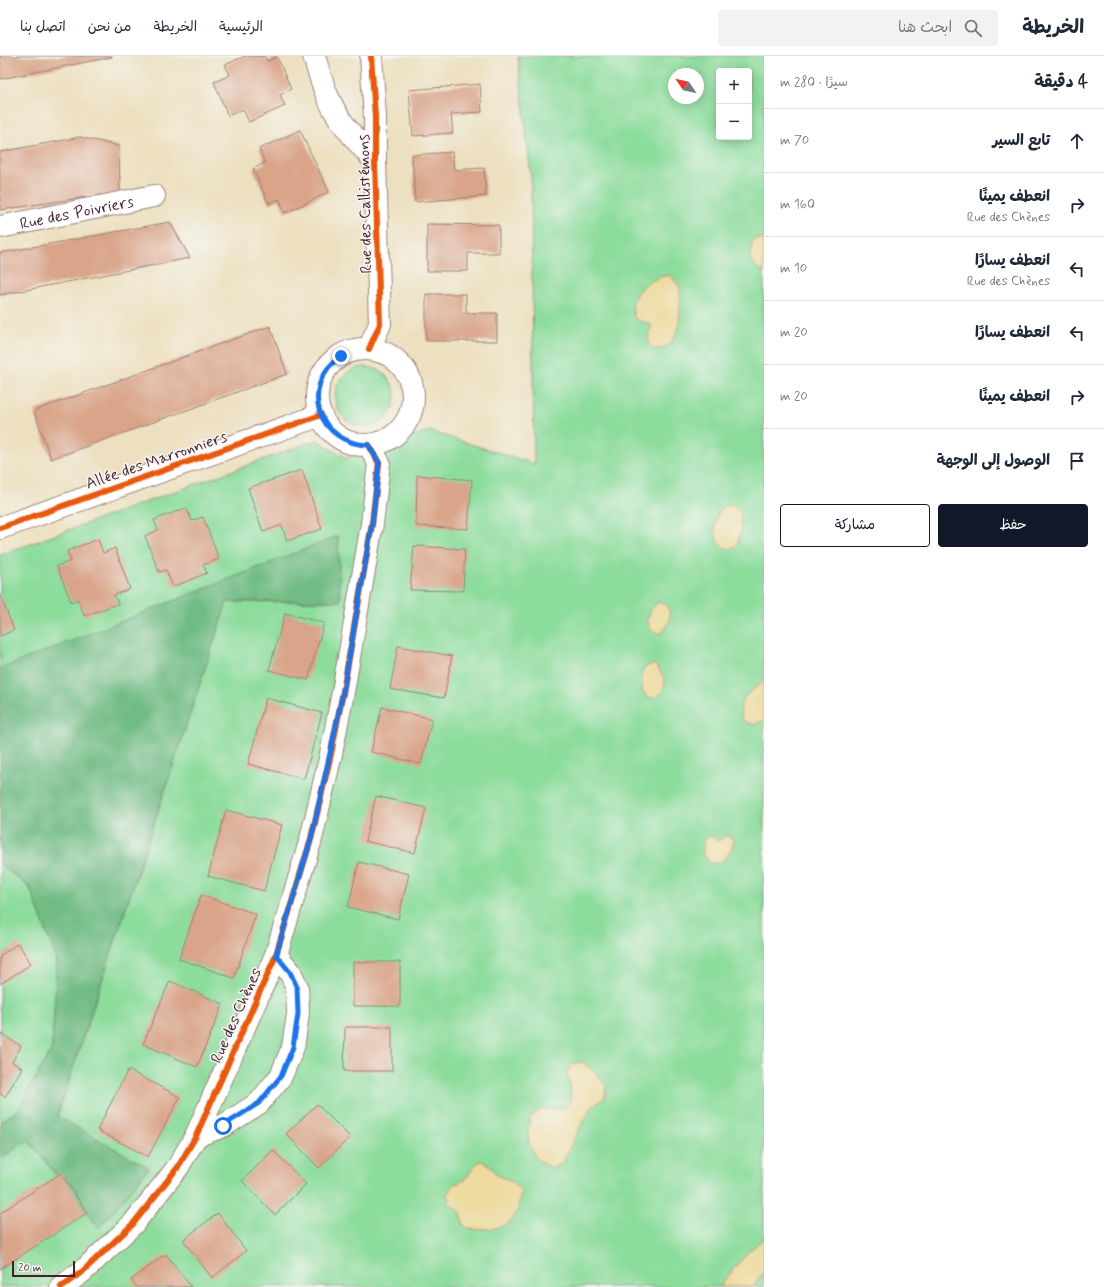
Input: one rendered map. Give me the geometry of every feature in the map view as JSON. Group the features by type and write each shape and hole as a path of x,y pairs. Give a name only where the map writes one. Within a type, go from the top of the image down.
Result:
{"street":[{"path":"314,56 322,83 337,115 348,131 375,161"},
{"name":"Rue des Callistémons","path":"369,349 380,324 375,117 371,56"},
{"name":"Rue des Poivriers","path":"0,227 154,196"},
{"path":"362,349 369,349 377,350 391,357 403,367 410,382 413,397 410,413 402,427 387,439 369,445 354,444 340,438 329,428 321,415 317,401 317,393 324,372 334,361 347,353 362,349"},
{"name":"Allée des Marronniers","path":"0,528 321,415"},
{"name":"Rue des Chènes","path":"61,1287 82,1271 133,1224 178,1167 196,1136 276,955 311,839 343,692 372,524 379,463 369,445"},
{"path":"196,1136 223,1126 259,1103 281,1076 293,1047 298,1014 297,987 290,972 276,955"}],"green space":[{"path":"518,56 764,56 764,1287 0,1287 0,1159 28,1140 99,1228 149,1168 57,1117 227,602 340,601 338,537 0,669 0,555 317,440 346,458 429,431 534,464 531,178"},
{"path":"365,367 382,372 390,380 395,397 390,414 382,422 365,427 348,422 340,414 335,397 340,380 348,372"},
{"path":"338,536 340,601 227,602 57,1116 149,1168 99,1228 28,1140 0,1159 0,1122 18,1110 52,1048 57,960 30,888 0,864 0,669"},
{"path":"0,864 30,888 57,960 52,1048 18,1110 0,1122"}],"sand":[{"path":"762,238 764,240 764,272 755,266 751,259 751,250 754,240"},
{"path":"670,275 680,287 680,312 677,330 674,338 669,344 663,348 653,349 648,340 651,324 636,320 633,311 633,303 635,296 646,284"},
{"path":"728,505 734,506 740,511 741,520 739,540 735,548 721,546 717,541 715,534 718,513 722,508"},
{"path":"658,602 666,605 670,613 670,620 661,634 651,629 648,621 651,611"},
{"path":"655,664 661,673 664,686 660,694 655,698 647,697 642,690 642,671 647,666"},
{"path":"764,680 764,720 753,725 742,720 740,707 744,697"},
{"path":"710,835 717,841 727,835 734,841 728,854 717,864 709,862 702,851 704,841"},
{"path":"583,1062 596,1073 606,1086 605,1097 591,1108 562,1164 552,1168 537,1160 529,1144 528,1127 531,1117 541,1109 563,1109 570,1101 571,1089 567,1073 572,1064"},
{"path":"481,1161 488,1164 497,1175 511,1181 521,1191 516,1213 509,1222 496,1228 475,1230 463,1225 461,1213 450,1204 447,1194 454,1184 464,1180 473,1167"},
{"path":"764,1238 764,1271 753,1287 719,1287 746,1254"}],"building":[{"path":"0,56 112,56 112,57 0,79"},
{"path":"245,56 264,56 267,61 277,57 291,89 280,95 285,106 249,122 243,109 228,116 214,82 230,75 225,65"},
{"path":"480,84 482,112 451,114 453,133 413,136 409,90"},
{"path":"300,130 329,192 285,213 279,199 269,204 253,169 265,163 259,149"},
{"path":"80,137 119,146 120,192 0,210 0,152"},
{"path":"452,152 454,170 484,168 486,196 415,202 412,155"},
{"path":"170,222 190,258 0,295 0,253"},
{"path":"427,224 499,225 499,253 468,253 468,271 427,271"},
{"path":"426,294 466,294 466,313 497,313 497,341 426,341"},
{"path":"270,326 287,374 51,459 34,411"},
{"path":"302,470 322,529 287,541 282,525 263,532 248,488"},
{"path":"417,475 472,480 468,529 416,526"},
{"path":"186,508 192,521 203,517 219,559 203,565 207,573 173,587 166,570 159,572 145,536 158,530 154,520"},
{"path":"98,539 103,553 115,548 130,589 114,595 118,604 84,616 78,599 71,602 57,566 71,561 67,551"},
{"path":"414,546 465,549 463,591 410,590"},
{"path":"0,594 14,630 0,636"},
{"path":"285,613 324,623 308,680 269,670"},
{"path":"398,646 452,656 444,698 390,689"},
{"path":"266,698 322,713 304,779 248,764"},
{"path":"382,707 432,719 421,764 371,752"},
{"path":"376,796 426,808 415,853 365,841"},
{"path":"226,810 282,825 264,891 208,876"},
{"path":"359,862 409,874 398,919 348,907"},
{"path":"201,895 256,914 234,978 179,959"},
{"path":"18,943 31,964 0,984 0,956"},
{"path":"353,962 400,962 400,1006 353,1006"},
{"path":"170,981 223,1004 197,1067 143,1044"},
{"path":"345,1027 392,1027 392,1071 344,1071"},
{"path":"0,1033 21,1046 12,1062 22,1068 5,1097 0,1094"},
{"path":"128,1070 180,1097 148,1157 97,1130"},
{"path":"317,1104 350,1137 319,1168 286,1134"},
{"path":"273,1150 306,1184 275,1215 242,1181"},
{"path":"61,1173 87,1213 0,1269 0,1213"},
{"path":"218,1213 246,1251 212,1278 183,1240"},
{"path":"166,1254 191,1287 137,1287 131,1280"}],"cycle path":[{"path":"369,349 380,324 375,117 371,56"},
{"path":"0,528 321,415"},
{"path":"61,1287 83,1271 133,1224 178,1167 196,1136 276,955 311,839 331,754 343,692 372,524 379,463 369,445"}],"route":[{"path":"223,1126 259,1103 281,1076 293,1047 298,1014 297,987 290,972 276,955 311,839 343,692 372,524 379,463 369,445 354,444 334,434 324,422 318,408 317,393 324,372 341,356"}]}
